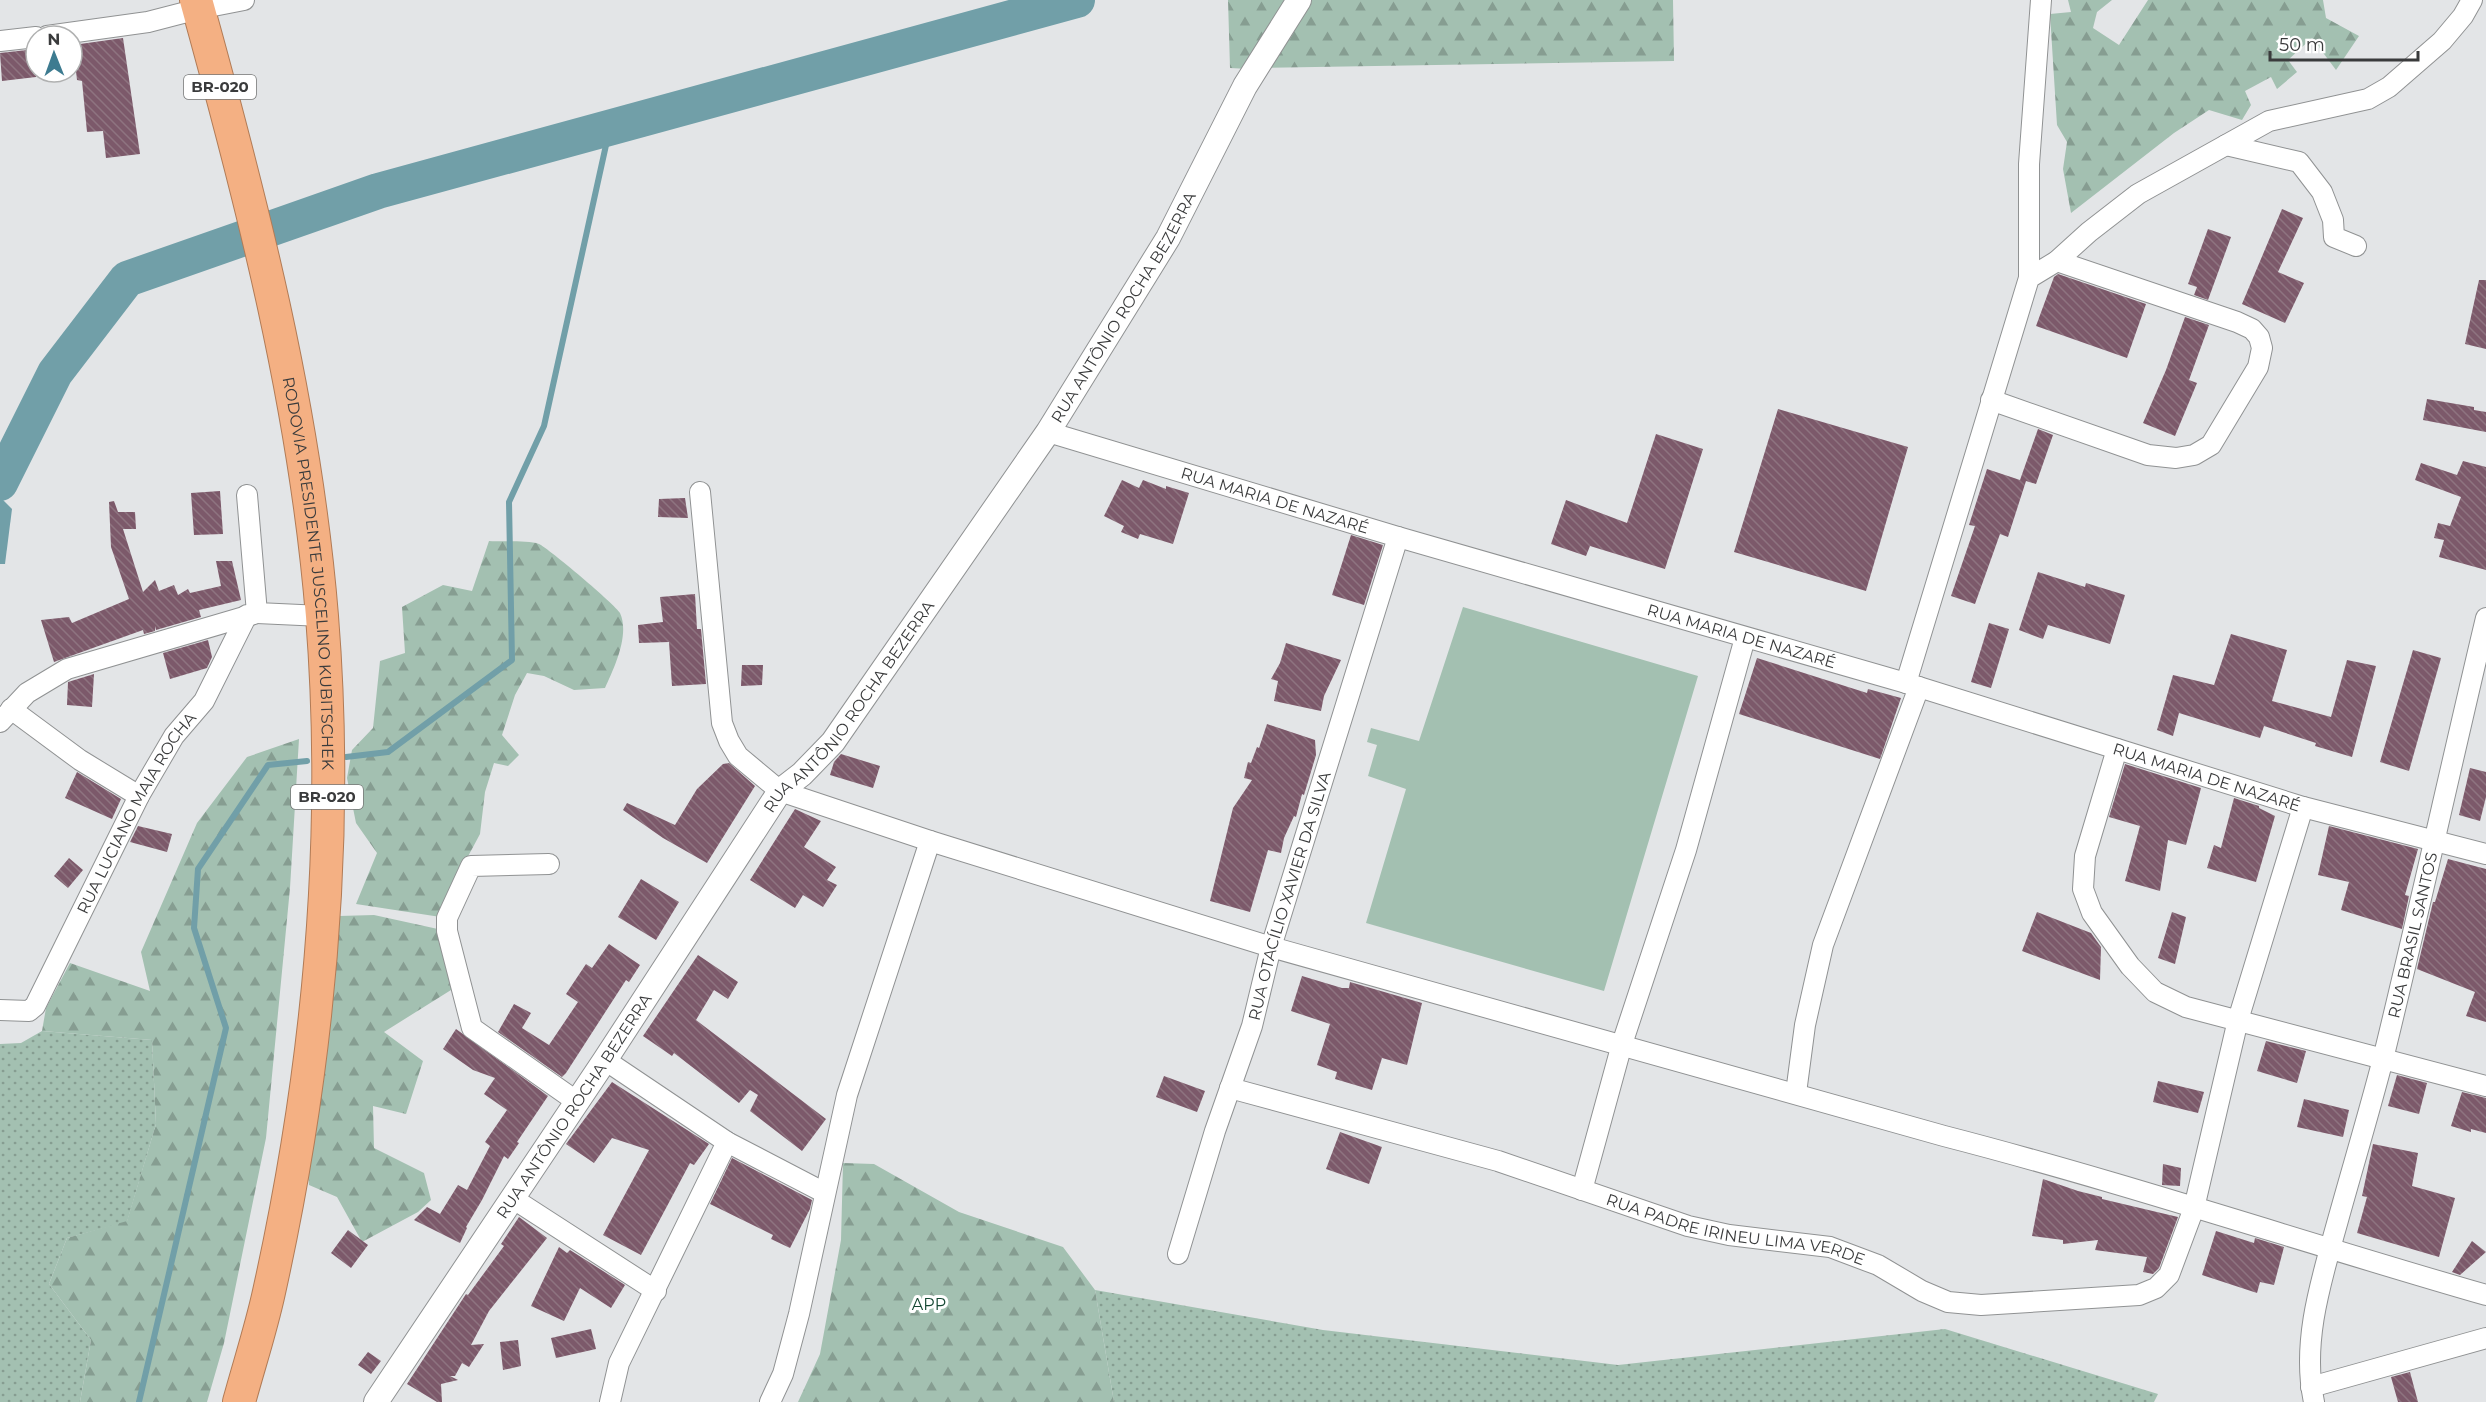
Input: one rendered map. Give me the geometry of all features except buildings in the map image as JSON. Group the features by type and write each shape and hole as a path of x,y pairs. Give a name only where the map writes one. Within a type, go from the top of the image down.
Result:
{"highway":[{"name":"RODOVIA PRESIDENTE JUSCELINO KUBITSCHEK","path":"197,4 244,175 278,321 305,472 322,616 327,808 321,959 302,1122 268,1294 238,1402"}],"street":[{"path":"84,31 148,22 197,4 244,0"},
{"name":"RUA ANTÔNIO ROCHA BEZERRA","path":"376,1402 605,1060 780,791 802,774 833,742 1048,432 1168,238 1245,86 1299,0"},
{"path":"1796,1094 1805,1025 1823,945 1912,685 1991,400 2028,278 2029,164 2041,0"},
{"path":"2028,278 2057,261 2089,232 2138,194 2269,121 2368,99 2389,87 2442,41 2463,16 2472,0"},
{"path":"0,41 24,38"},
{"path":"2226,145 2299,162 2322,192 2333,220 2334,237 2356,246"},
{"path":"1991,400 2148,454 2176,458 2194,455 2211,445 2258,368 2262,348 2259,337 2252,329 2057,261"},
{"name":"RUA MARIA DE NAZARÉ","path":"1048,432 1398,537 1912,685 2303,807 2486,854"},
{"path":"700,492 722,723 738,756 780,791 930,841 1271,947 2051,1164 2330,1250 2486,1295"},
{"path":"247,495 252,614"},
{"name":"RUA OTACÍLIO XAVIER DA SILVA","path":"1178,1254 1252,1026 1271,947 1398,537"},
{"path":"139,796 6,716 27,693 67,669 252,614 322,616"},
{"name":"RUA LUCIANO MAIA ROCHA","path":"0,1010 29,1011 39,998 139,796 174,736 204,701 252,614"},
{"name":"RUA BRASIL SANTOS","path":"2312,1395 2309,1354 2313,1319 2382,1060 2486,618"},
{"path":"1582,1190 1622,1044 1686,850 1745,638"},
{"path":"2118,749 2085,856 2083,889 2092,913 2130,966 2155,992 2186,1007 2486,1086"},
{"name":"RUA PADRE IRINEU LIMA VERDE","path":"1230,1088 1498,1161 1688,1226 1729,1234 1830,1247 1878,1265 1922,1291 1948,1302 1981,1305 2139,1295 2156,1288 2169,1275 2194,1208 2238,1020 2303,807"},
{"path":"770,1402 786,1364 847,1095 930,841"},
{"path":"549,864 471,866 447,918 447,932 472,1028 576,1101"},
{"path":"605,1060 727,1142 825,1193"},
{"path":"610,1402 619,1363 727,1142"},
{"path":"512,1198 656,1291"},
{"path":"2312,1395 2486,1338"}],"green space":[{"path":"1228,0 1293,0 1249,69 1230,68"},
{"path":"1305,0 1673,0 1674,61 1262,68"},
{"path":"2068,0 2112,0 2097,12 2093,28 2119,45 2148,0 2323,0 2326,18 2359,36 2336,70 2312,38 2288,60 2297,72 2277,89 2271,77 2245,91 2251,105 2242,120 2209,110 2174,133 2071,213 2063,169 2067,142 2057,125 2050,14 2071,12"},
{"path":"489,541 539,544 568,565 607,599 620,613 623,622 622,641 616,661 605,688 574,690 544,676 527,673 515,695 502,735 519,755 508,766 494,763 485,792 480,834 465,862 447,918 356,904 377,853 356,823 347,778 352,750 373,728 380,661 405,653 402,607 443,585 472,591"},
{"path":"1463,607 1698,676 1604,991 1366,923 1406,789 1368,776 1377,745 1367,742 1371,728 1419,741"},
{"path":"299,739 290,888 266,1138 224,1343 207,1402 80,1402 91,1340 49,1284 67,1238 127,1221 156,1124 152,1040 42,1031 46,1008 70,963 150,991 141,952 197,823 247,757"},
{"path":"374,915 447,931 459,985 384,1032 423,1061 406,1114 373,1106 374,1148 424,1173 431,1200 418,1212 362,1242 337,1197 309,1185 303,1114 325,1025 339,916"},
{"path":"42,1031 152,1040 156,1124 127,1222 67,1238 49,1284 91,1340 80,1402 0,1402 0,1044 21,1043"},
{"name":"APP","path":"843,1163 874,1164 959,1212 1063,1247 1095,1290 1114,1402 798,1402 820,1354 841,1240"},
{"path":"1095,1290 1323,1330 1618,1365 1945,1329 2158,1394 2154,1402 1114,1402"}],"water":[{"path":"0,497 12,509 5,564 0,564"}],"waterway":[{"path":"0,483 55,373 127,279 378,191 1077,0"},
{"path":"346,757 388,752 512,660 509,502 544,426 610,127"},
{"path":"139,1402 226,1028 194,928 198,869 268,765 307,761"}]}
